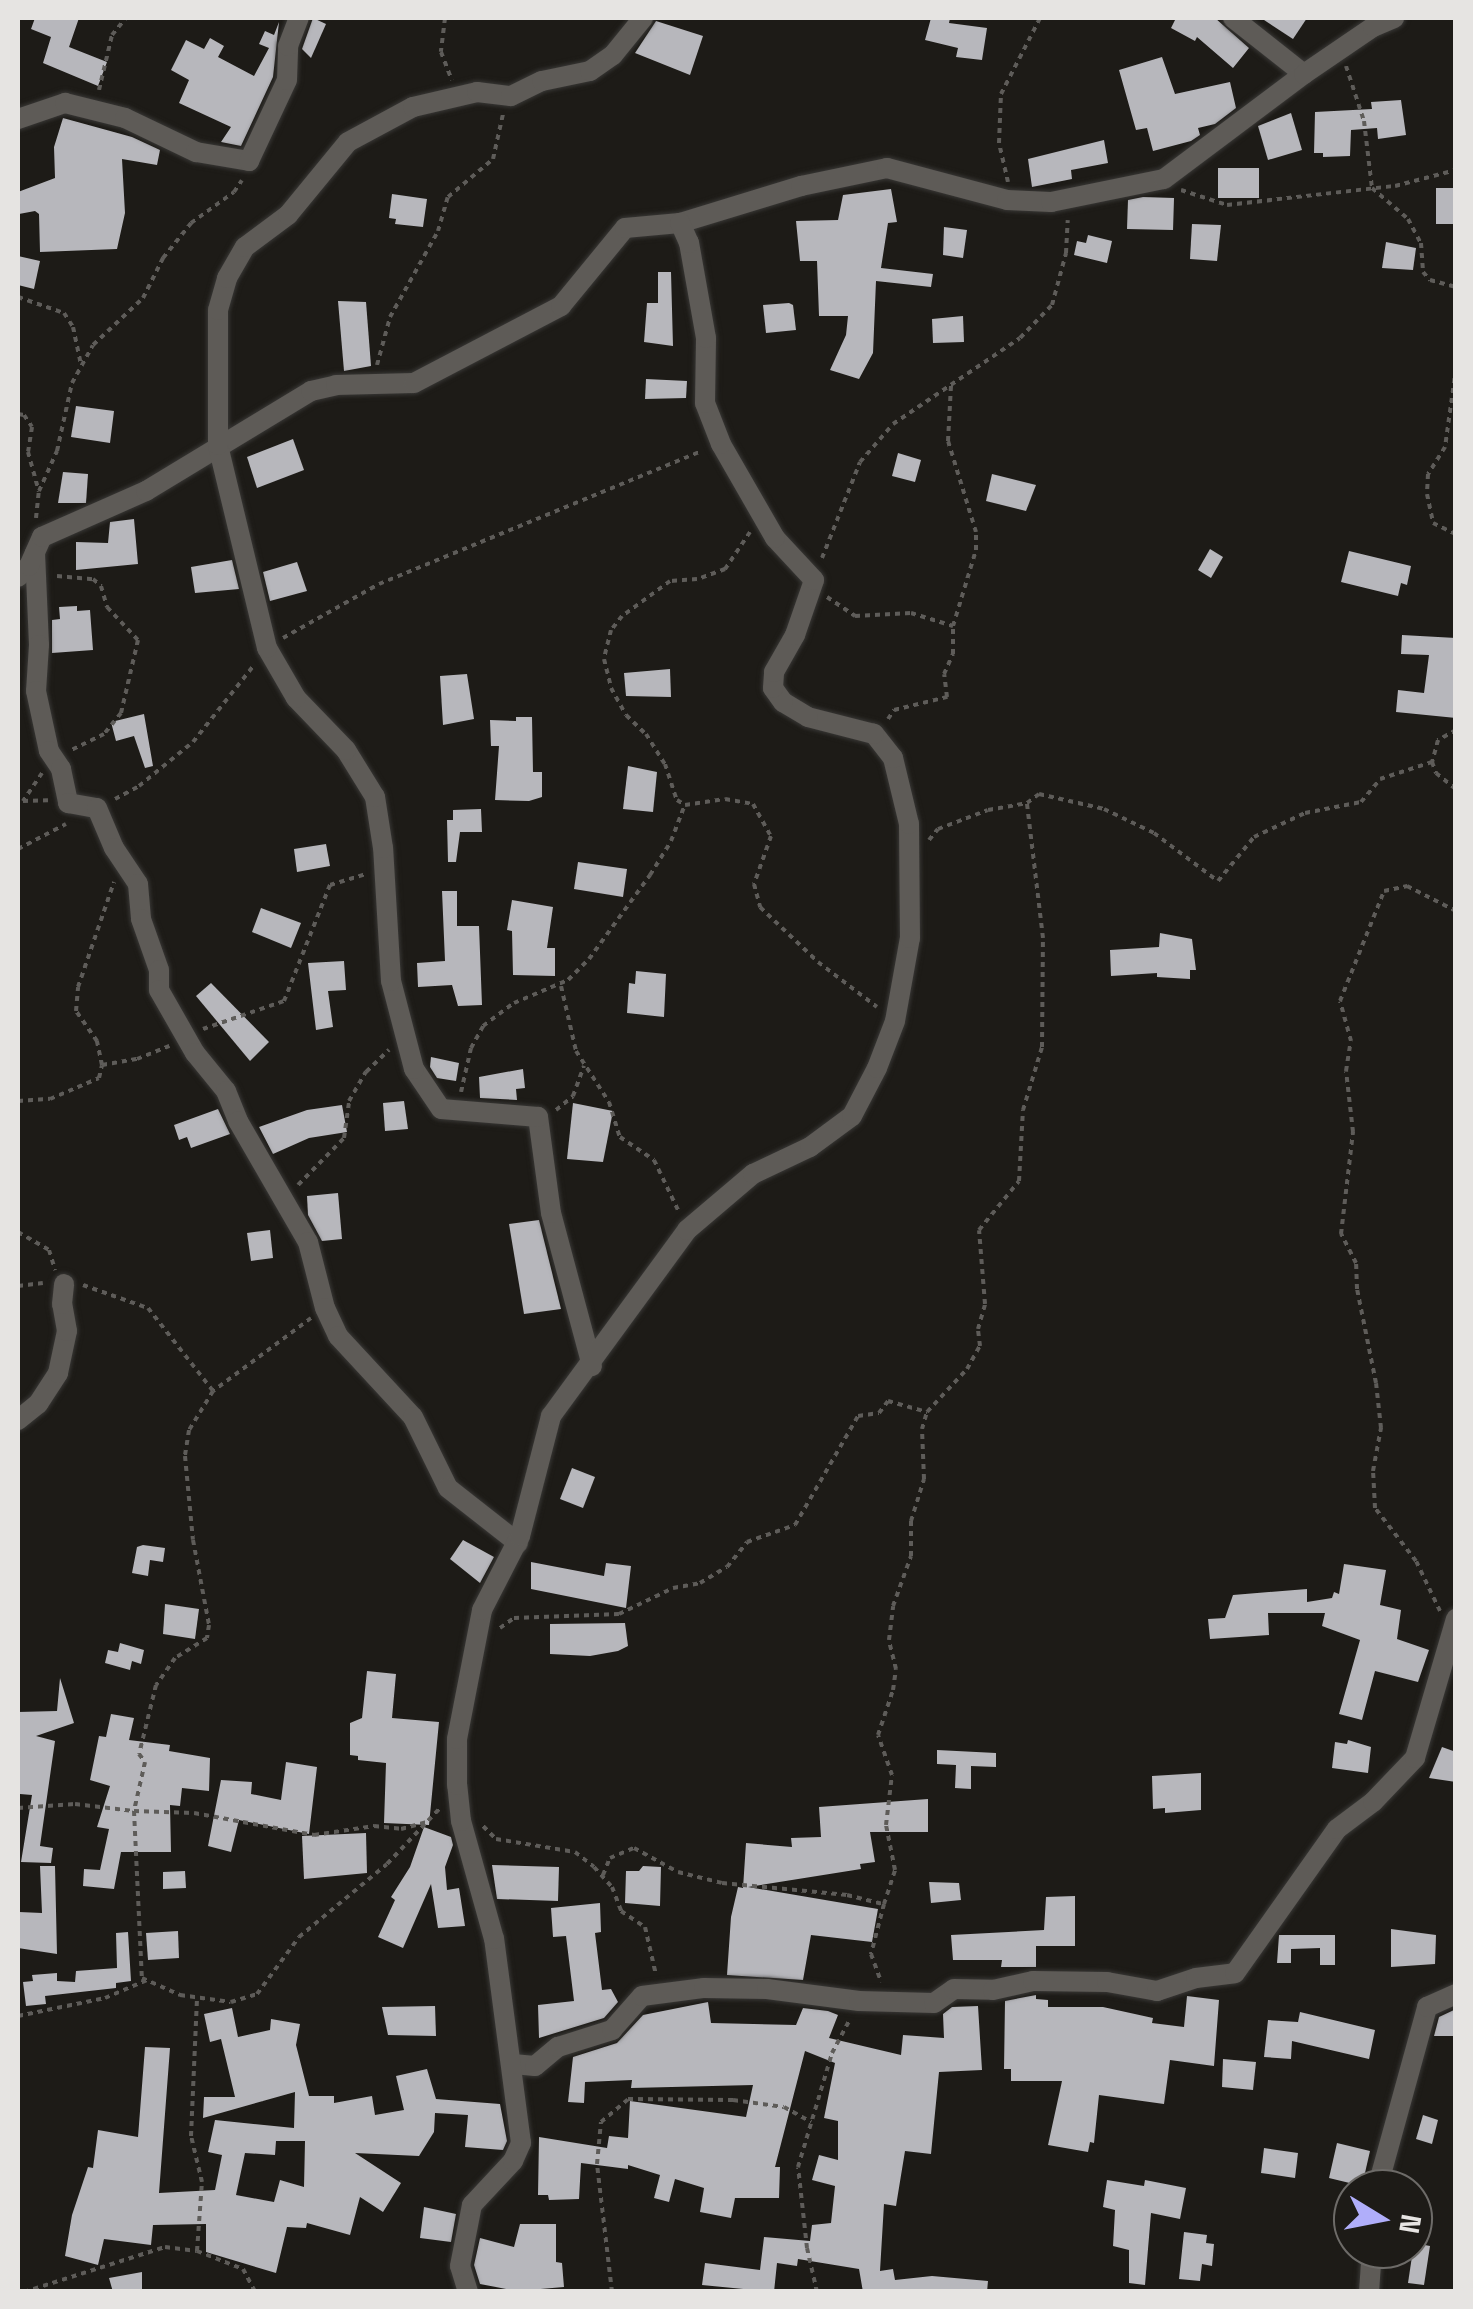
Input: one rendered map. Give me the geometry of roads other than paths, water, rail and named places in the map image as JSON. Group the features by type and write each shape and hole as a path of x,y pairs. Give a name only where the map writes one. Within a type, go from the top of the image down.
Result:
{"street":[{"path":"18,119 64,102 125,118 196,152 250,161 287,80 288,46 300,18"},
{"path":"592,1366 551,1213 538,1117 441,1109 414,1069 392,981 375,797 346,750 296,698 267,648 218,445 218,310 227,278 245,247 288,215 348,142 413,108 477,92 512,96 542,81 590,71 613,56 643,18"},
{"path":"1233,18 1304,74"},
{"path":"518,1543 448,1488 413,1416 360,1366 338,1336 325,1308 308,1242 238,1120 226,1090 187,1039 160,990 160,970 141,919 138,884 114,848 98,808 68,803 54,758 36,691 32,562 68,524 146,491 311,391 336,385 414,383 560,306 625,228 680,224 801,186 887,168 1007,200 1069,199 1164,179 1304,74 1373,27 1394,18"},
{"path":"468,2292 460,2266 472,2206 513,2160 521,2143 494,1939 458,1794 457,1739 482,1610 518,1543 551,1416 592,1366 687,1230 753,1174 810,1147 852,1116 877,1068 894,1021 910,938 908,824 893,758 874,734 808,716 784,702 773,688 774,672 794,635 814,580 775,538 721,444 705,403 706,338 689,242 680,224"},
{"path":"18,1420 38,1404 58,1372 67,1331 62,1284"},
{"path":"513,2064 535,2066 558,2047 612,2030 642,1996 704,1988 767,1989 869,2002 934,2003 954,1989 992,1990 1032,1981 1107,1982 1157,1991 1196,1978 1235,1973 1337,1829 1373,1802 1415,1758 1455,1621"},
{"path":"1382,2169 1427,2007 1456,1994"}]}
